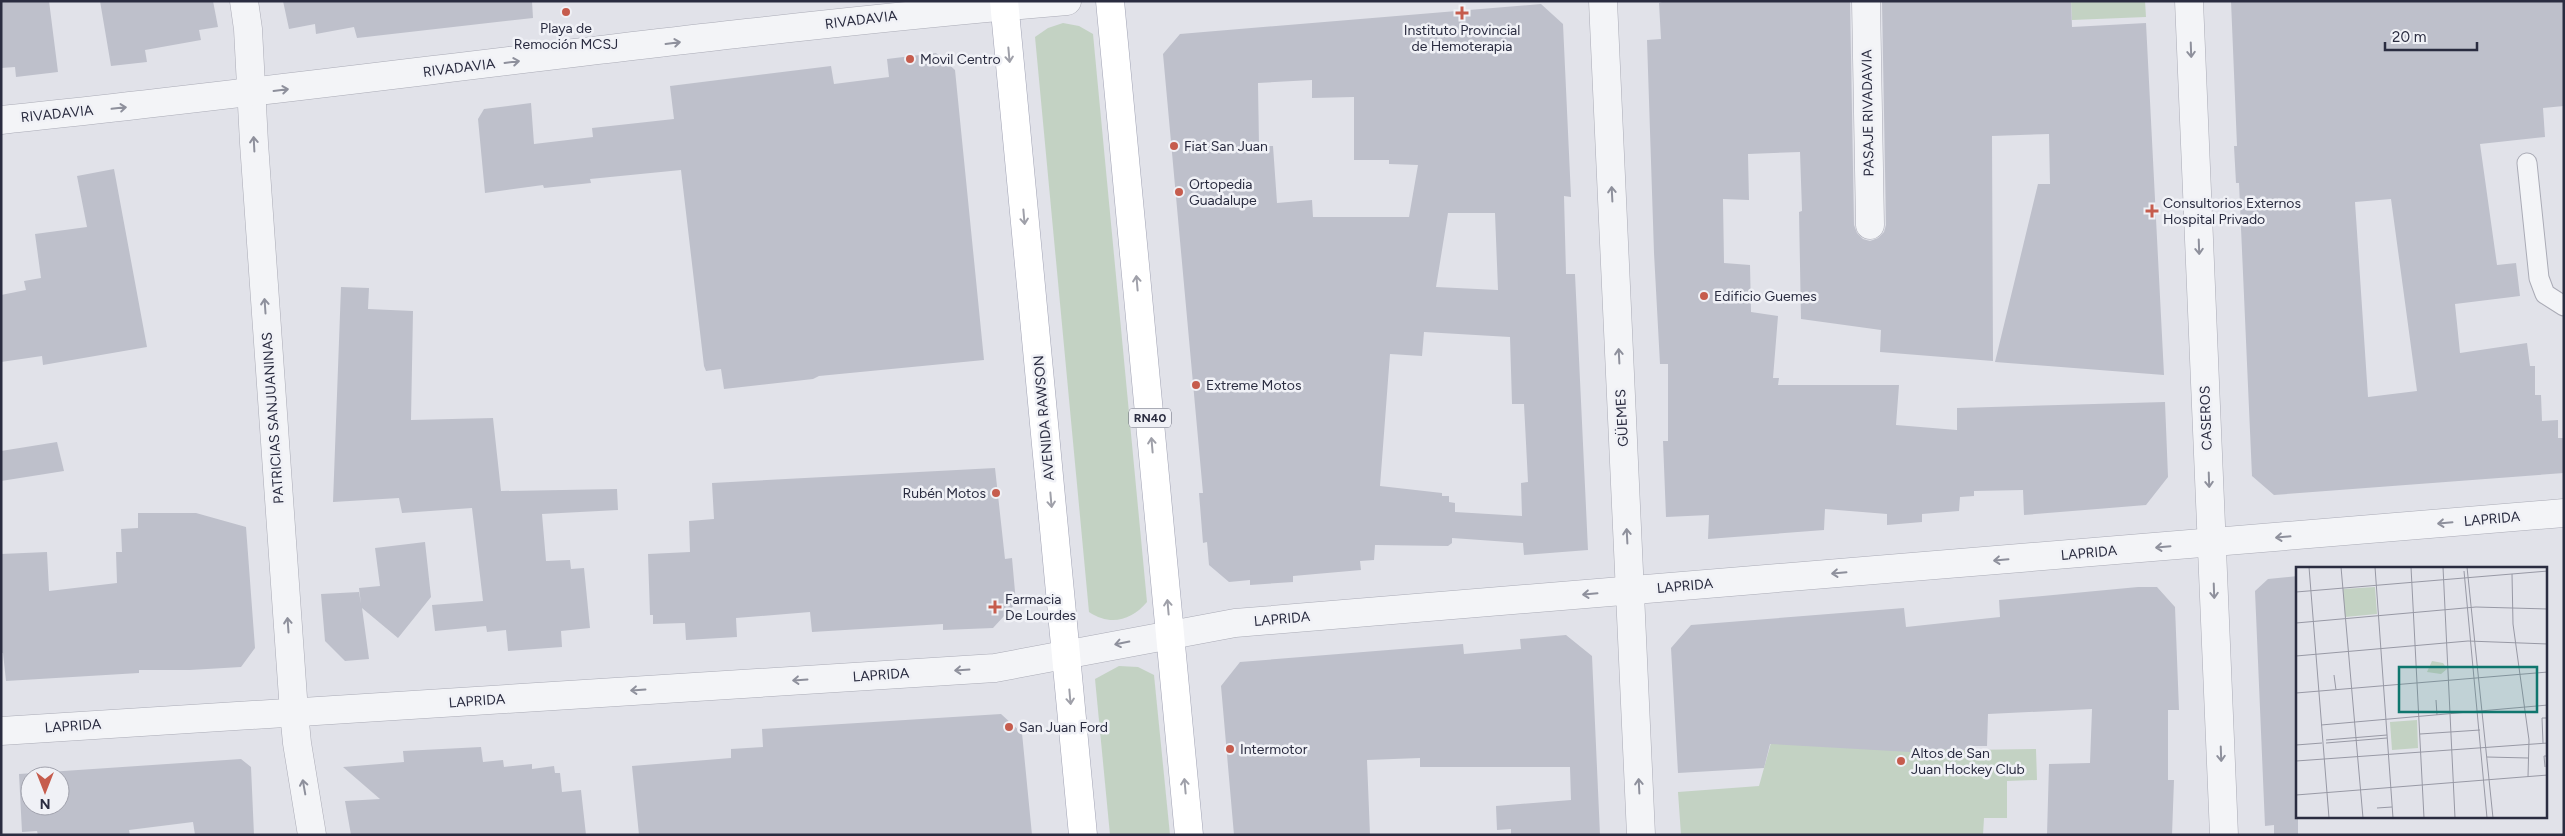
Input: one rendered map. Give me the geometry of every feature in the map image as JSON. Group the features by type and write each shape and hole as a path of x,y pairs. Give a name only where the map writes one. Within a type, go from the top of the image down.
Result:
{"main road":[{"name":"RN40","path":"1110,1 1189,835"},
{"name":"AVENIDA RAWSON","path":"1004,4 1083,835"}],"street":[{"name":"PATRICIAS SANJUANINAS","path":"244,1 248,29 294,712 297,743 312,835"},
{"name":"RIVADAVIA","path":"1,120 252,93 921,13 1004,4 1067,1"},
{"name":"GÜEMES","path":"1603,1 1641,835"},
{"name":"PASAJE RIVADAVIA","path":"1866,1 1870,225"},
{"name":"CASEROS","path":"2188,1 2224,835"},
{"name":"LAPRIDA","path":"1,731 994,668 1235,623 2564,513"}],"lane":[{"path":"2527,163 2539,278 2545,294 2564,306"}],"green space":[{"path":"2071,1 2145,1 2146,17 2072,20"},
{"path":"1063,23 1079,26 1093,34 1147,602 1134,614 1112,620 1089,612 1035,37 1048,28"},
{"path":"1119,666 1138,667 1154,675 1170,835 1110,835 1095,679"},
{"name":"Altos de San Juan Hockey Club","path":"1781,707 1967,746 1967,750 2036,749 2037,780 2007,781 2007,818 1984,818 1983,835 1681,835 1678,792 1759,786"}],"building":[{"path":"1,1 49,1 58,72 16,77 15,67 1,68"},
{"path":"100,1 213,1 218,27 199,30 201,40 145,50 147,62 111,66"},
{"path":"283,1 532,1 533,18 357,38 354,27 316,34 315,24 289,29"},
{"path":"1665,1 1850,1 1854,225 1857,233 1863,239 1870,241 1878,238 1884,232 1886,225 1882,1 2071,1 2072,27 2146,23 2164,375 1995,362 2038,184 2050,184 2049,134 1992,136 1993,361 1880,352 1881,330 1801,319 1799,212 1802,211 1800,152 1748,154 1749,200 1723,199 1724,263 1750,265 1751,312 1778,316 1773,378 1779,378 1778,385 1899,385 1896,425 1957,430 1957,408 2165,402 2168,477 2146,505 2024,515 2023,490 1974,491 1974,496 1960,497 1959,511 1922,514 1922,522 1887,525 1887,514 1825,509 1824,530 1708,539 1709,515 1666,517 1663,441 1668,441 1668,364 1660,364 1654,253 1647,40 1661,39 1659,3"},
{"path":"2231,1 2564,1 2564,106 2543,108 2545,137 2480,144 2497,265 2516,263 2520,296 2455,304 2460,353 2527,343 2530,366 2535,366 2535,395 2541,395 2542,421 2558,420 2558,438 2564,438 2564,473 2274,495 2252,476 2239,183 2236,183 2234,146 2237,146","holes":["2391,199 2417,391 2368,397 2355,202"]},
{"path":"1541,4 1563,24 1571,197 1564,196 1566,274 1575,274 1588,550 1524,555 1523,543 1452,538 1452,543 1448,546 1375,545 1374,560 1360,561 1361,570 1293,576 1293,582 1250,585 1250,580 1229,582 1209,565 1207,542 1203,543 1199,493 1203,493 1163,54 1180,34","holes":["1312,80 1312,98 1354,97 1354,160 1389,160 1389,164 1418,165 1409,217 1313,217 1312,200 1277,203 1273,146 1259,146 1258,83","1448,213 1495,213 1498,290 1436,287","1424,332 1510,337 1512,404 1524,404 1528,482 1521,483 1522,516 1455,512 1455,503 1449,502 1449,496 1442,496 1442,493 1380,486 1390,354 1422,356"]},
{"path":"936,53 955,70 984,360 819,376 813,379 724,389 721,369 706,371 704,366 681,170 590,179 591,183 544,188 543,185 485,193 478,119 484,109 531,103 534,144 593,137 592,128 674,119 670,86 831,66 834,84 889,77 887,59"},
{"path":"114,169 147,347 43,365 42,356 1,362 1,295 26,290 24,281 41,278 35,234 87,227 77,176"},
{"path":"341,287 369,288 368,309 413,311 411,420 493,418 501,491 617,489 618,510 542,514 546,561 570,560 571,569 584,568 590,628 561,631 562,647 508,651 506,630 487,632 486,626 435,631 432,605 483,601 472,508 402,513 399,498 333,502"},
{"path":"57,442 64,471 1,481 1,451"},
{"path":"995,468 1005,559 1012,558 1016,603 993,628 943,630 943,624 812,632 810,612 736,618 737,637 686,640 685,623 653,624 653,615 650,615 648,554 690,552 689,521 714,519 712,483"},
{"path":"138,513 196,513 246,527 255,648 241,667 139,670 139,673 6,681 3,653 1,653 1,554 47,552 49,591 117,583 116,552 122,552 121,529 138,528"},
{"path":"425,542 431,597 398,638 362,608 369,659 345,661 325,641 321,594 359,592 361,604 359,588 380,586 375,548"},
{"path":"2296,576 2296,818 2298,818 2298,835 2274,835 2274,825 2265,826 2255,591 2268,579"},
{"path":"2138,587 2157,587 2175,607 2179,710 2168,710 2168,780 2174,780 2172,835 2047,835 2049,764 2090,763 2092,709 1988,714 1987,746 1967,746 1967,750 1910,749 1910,752 1770,744 1764,768 1678,773 1671,648 1691,625 1904,608 1906,627 2000,617 1999,600"},
{"path":"1566,635 1592,656 1600,835 1511,835 1511,829 1497,830 1496,806 1571,800 1570,767 1420,767 1420,758 1367,760 1370,835 1234,835 1221,686 1240,662 1463,644 1464,654 1521,649 1520,639"},
{"path":"1001,714 1022,733 1032,835 639,835 632,766 731,758 731,749 763,747 762,729"},
{"path":"481,747 483,762 503,760 504,767 532,764 532,769 554,766 555,773 560,773 562,792 581,790 586,835 351,835 345,801 380,799 343,767 404,762 403,751"},
{"path":"241,759 251,767 254,835 195,835 193,822 129,830 130,835 38,835 37,831 22,832 21,816 70,816 70,771"}],"place":[{"name":"Playa de Remoción MCSJ","path":"566,12"},
{"name":"Instituto Provincial de Hemoterapia","path":"1462,13"},
{"name":"Movil Centro","path":"910,59"},
{"name":"Fiat San Juan","path":"1174,146"},
{"name":"Ortopedia Guadalupe","path":"1179,192"},
{"name":"Consultorios Externos Hospital Privado","path":"2152,211"},
{"name":"Edificio Guemes","path":"1704,296"},
{"name":"Extreme Motos","path":"1196,385"},
{"name":"Rubén Motos","path":"996,493"},
{"name":"Farmacia De Lourdes","path":"995,607"},
{"name":"San Juan Ford","path":"1009,727"},
{"name":"Intermotor","path":"1230,749"},
{"name":"Altos de San Juan Hockey Club","path":"1901,761"}]}
